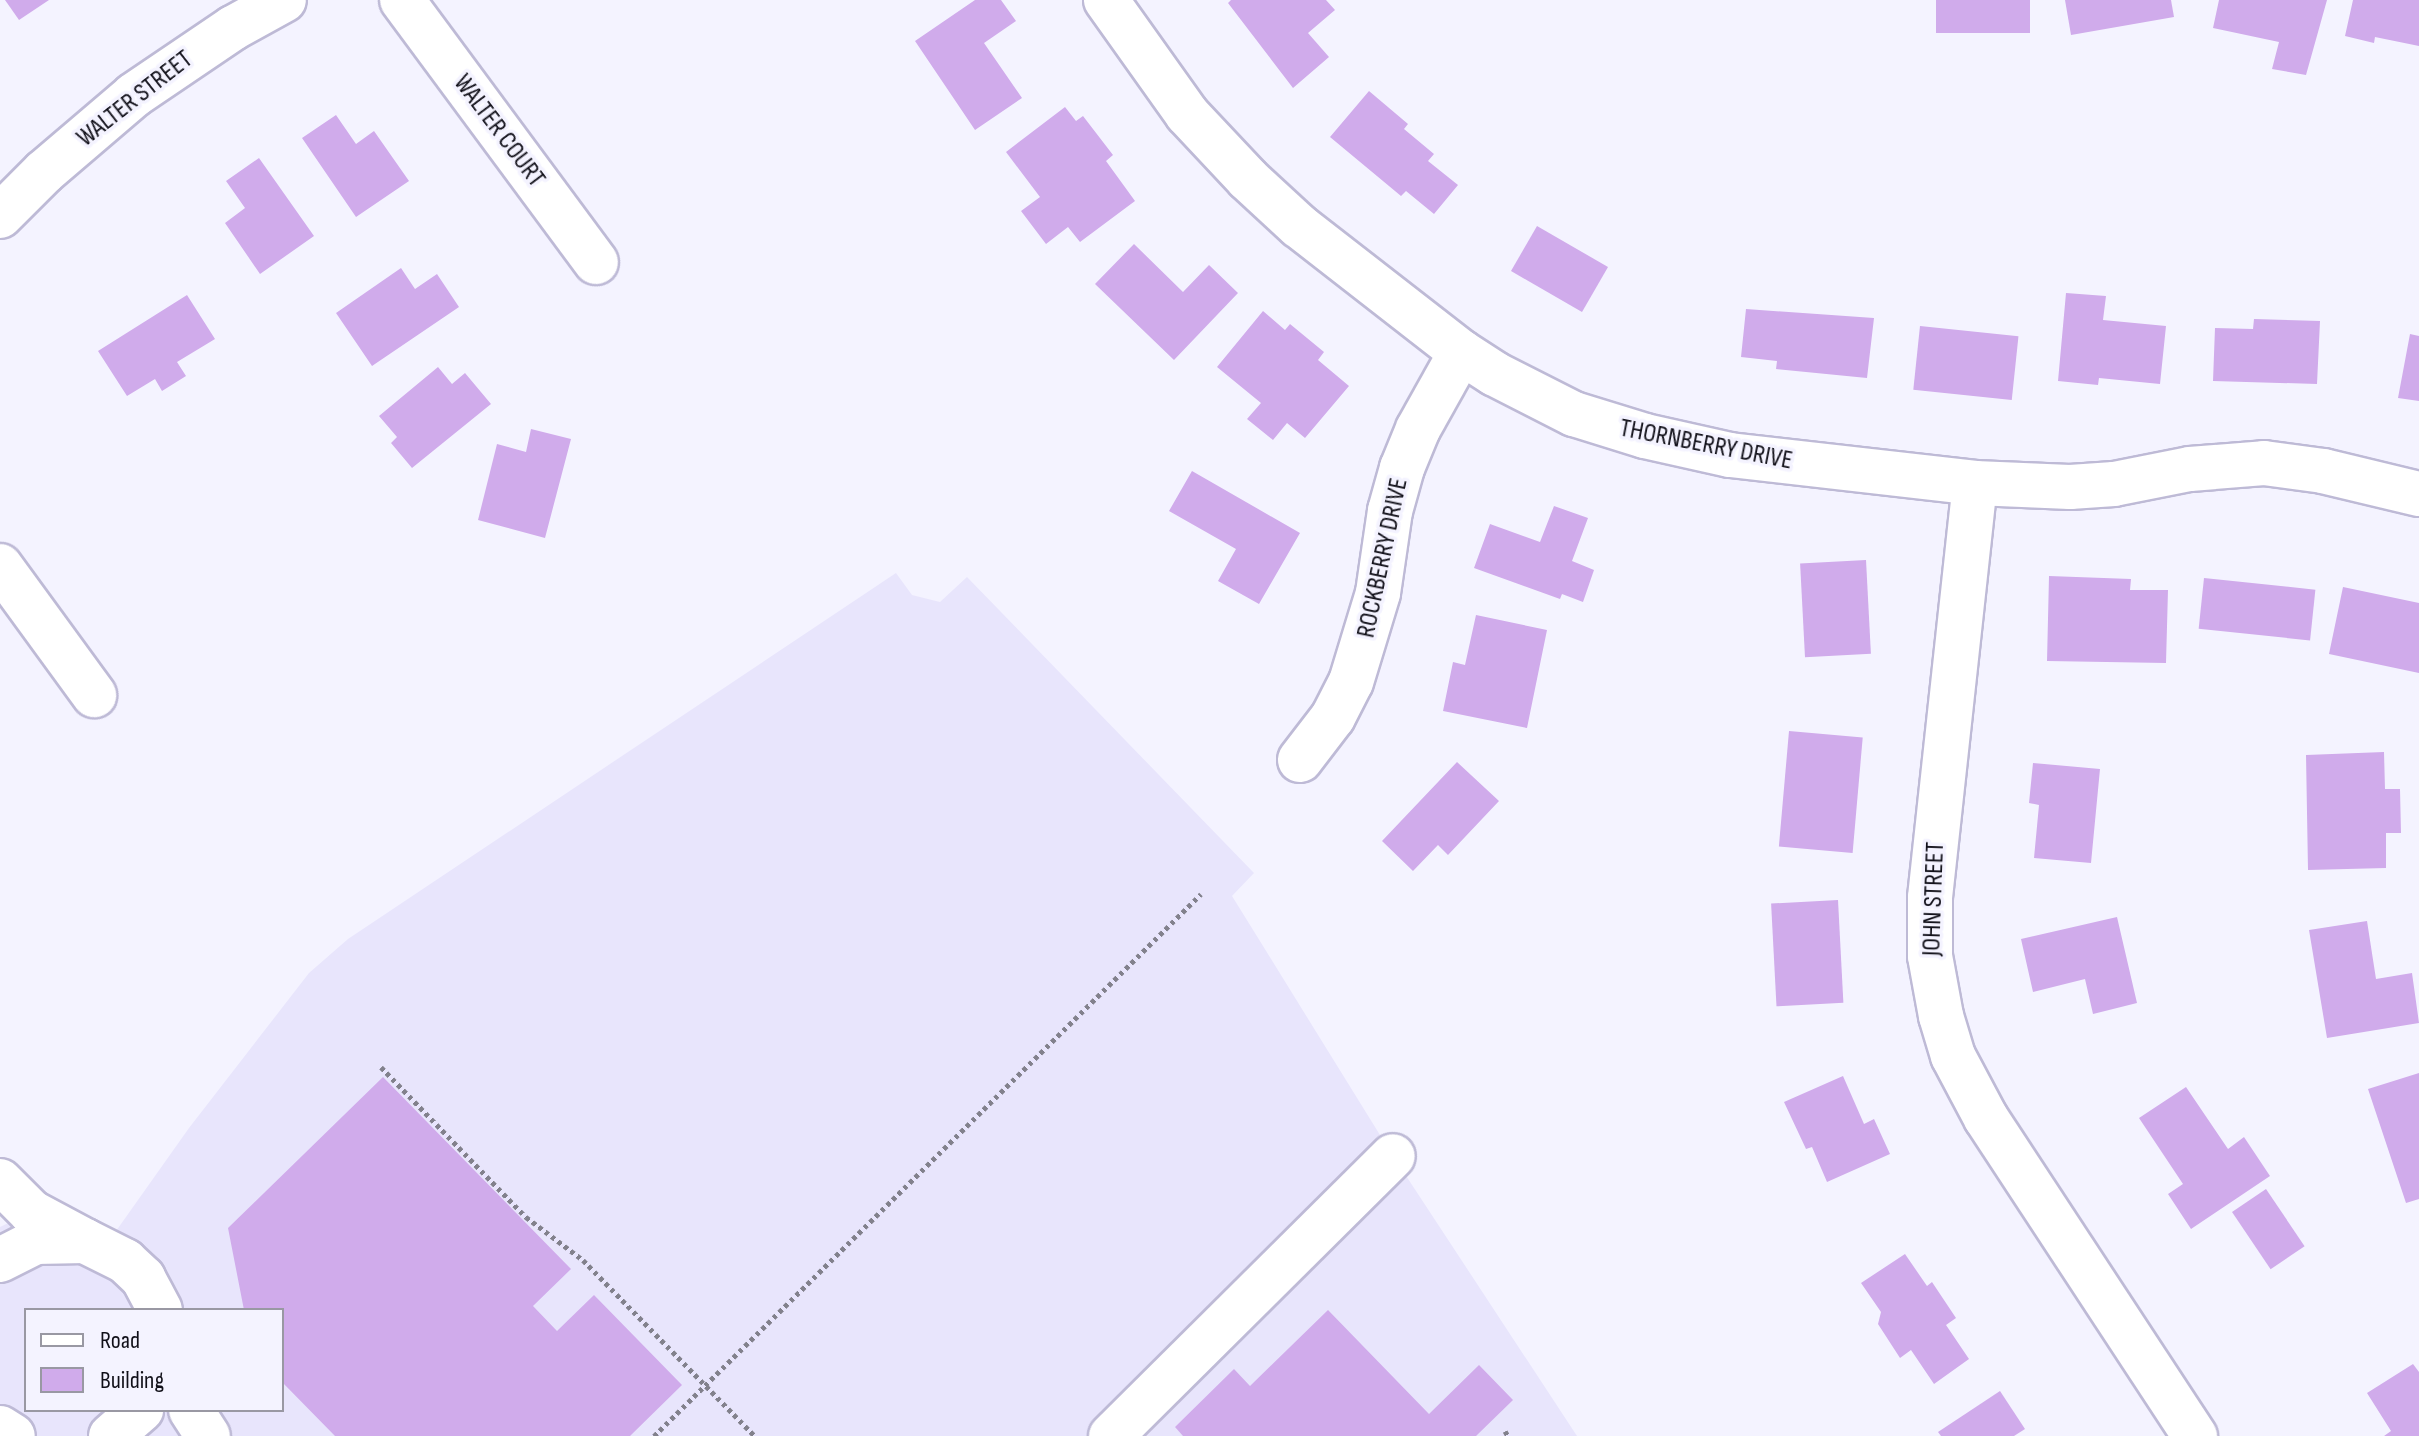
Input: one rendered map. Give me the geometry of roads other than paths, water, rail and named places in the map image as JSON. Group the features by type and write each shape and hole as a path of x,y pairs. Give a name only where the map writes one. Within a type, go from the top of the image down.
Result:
{"street":[{"name":"WALTER STREET","path":"0,216 44,172 134,95 220,36 284,0"},
{"name":"WALTER COURT","path":"402,0 596,262"},
{"name":"THORNBERRY DRIVE","path":"1106,0 1187,114 1248,179 1299,226 1461,352 1495,374 1574,414 1645,436 1730,455 1975,483 2036,488 2085,486 2202,467 2264,463 2323,471 2419,494"},
{"name":"ROCKBERRY DRIVE","path":"1300,760 1333,717 1351,682 1378,593 1390,511 1402,468 1418,429 1461,352"},
{"name":"JOHN STREET","path":"1975,483 1930,898 1930,956 1941,1016 1953,1056 1986,1118 2195,1436"},
{"path":"0,566 94,695"},
{"path":"1111,1436 1393,1156"},
{"path":"0,1181 31,1212 125,1261 143,1278 159,1308"},
{"path":"0,1260 35,1242 85,1241"},
{"path":"111,1436 139,1412"},
{"path":"192,1412 208,1436"},
{"path":"0,1428 13,1436"}]}
